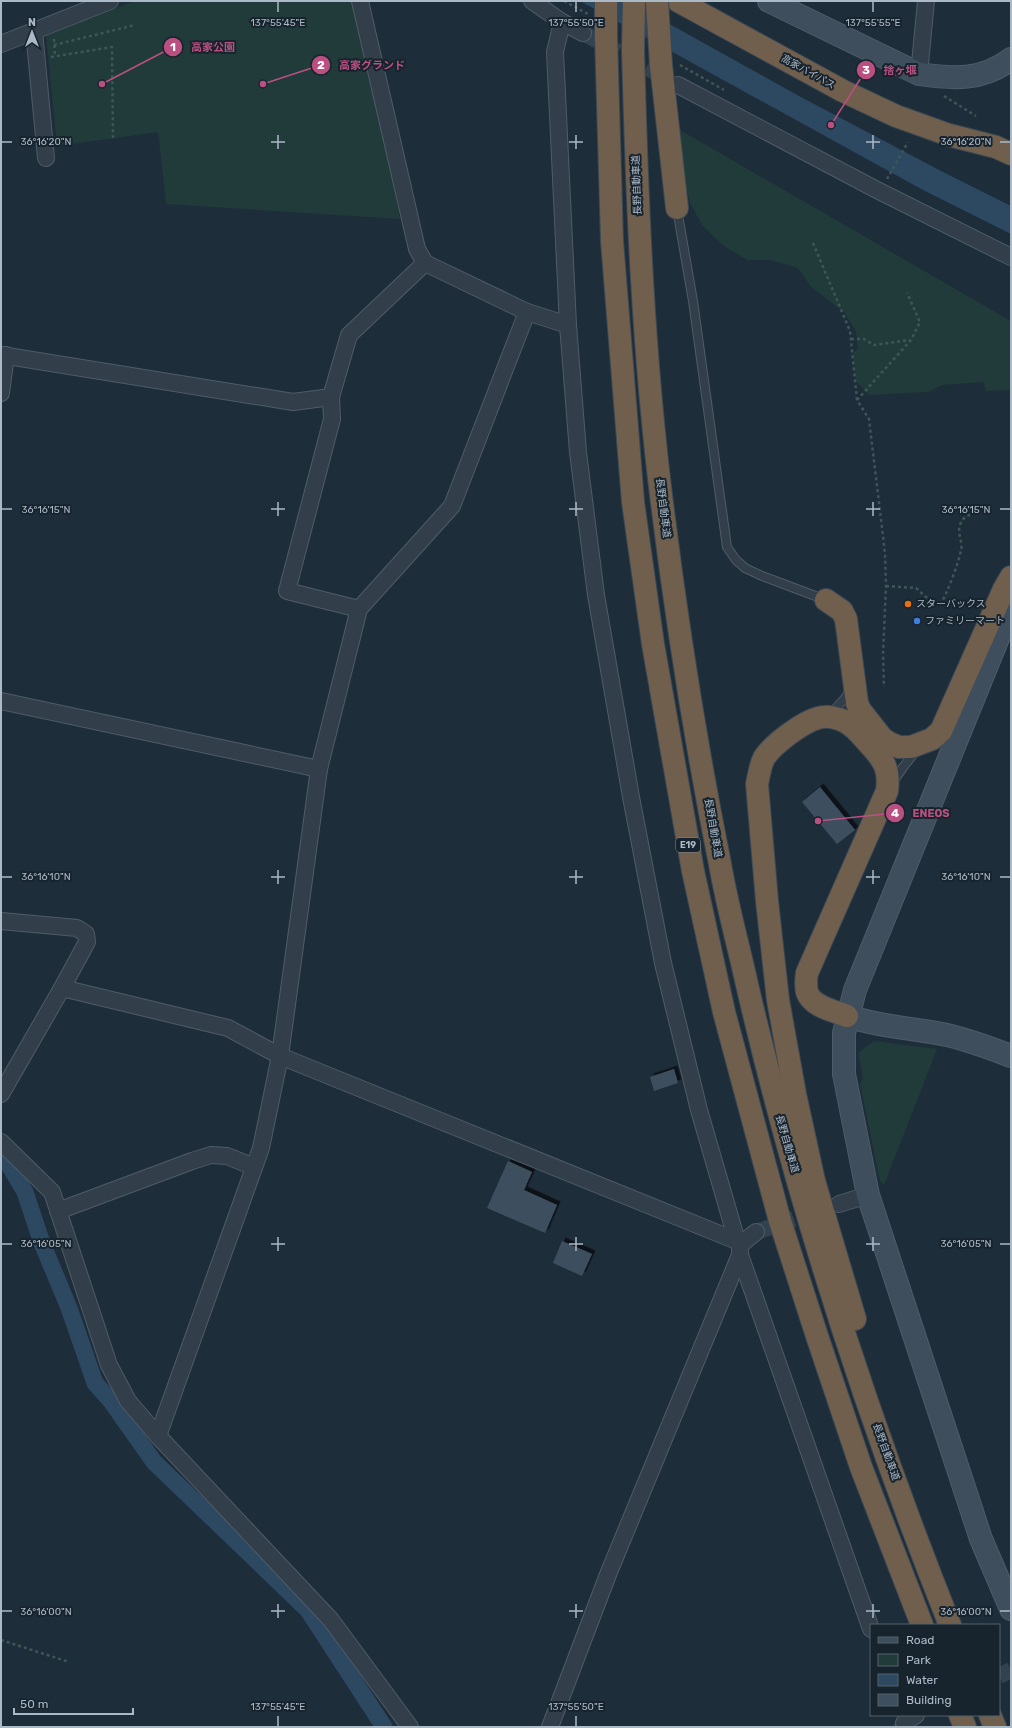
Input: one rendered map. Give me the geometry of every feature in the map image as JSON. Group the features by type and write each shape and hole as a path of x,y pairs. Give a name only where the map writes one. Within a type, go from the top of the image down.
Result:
{"highway":[{"name":"E19","path":"606,1 612,241 634,502 653,644 693,871 724,1012 780,1221 861,1466 922,1624"},
{"name":"長野自動車道","path":"634,1 639,240 650,392 662,502 681,643 720,868 775,1101 806,1212 840,1321 886,1454 928,1570 950,1624"},
{"path":"657,1 661,65 677,208"},
{"name":"高家バイパス","path":"678,1 842,91 896,116 949,135 996,147 1011,154"},
{"path":"826,600 842,611 846,619 855,694 860,710 882,738 899,747 911,747 932,740 941,731 1004,589 1011,577"},
{"path":"847,1016 826,1008 812,1000 807,993 807,973 888,790 889,779 886,767 880,756 848,723 829,717 819,718 808,722 771,749 764,758 760,768 757,784 778,1000 795,1094 814,1181 857,1326 886,1454"},
{"path":"960,1716 965,1727"},
{"path":"990,1716 995,1727"}],"street":[{"path":"1,44 110,1"},
{"path":"360,1 417,249 425,263 527,312 568,325"},
{"path":"532,1 562,22 583,33"},
{"path":"769,1 919,74 942,77 969,77 988,73 1011,59"},
{"path":"919,74 926,1"},
{"path":"562,22 555,52 568,325 578,452 596,594 631,797 663,963 699,1110 739,1247 870,1625"},
{"path":"34,31 46,158"},
{"path":"678,85 877,190 1011,257"},
{"path":"359,609 287,591 332,419 331,398 349,335 425,263"},
{"path":"158,1436 262,1148 280,1056 320,769 359,609 452,506 527,312"},
{"path":"1,393 3,355 292,402 331,398"},
{"path":"1011,606 866,964 847,1016 844,1033 844,1074 868,1195 981,1539 1011,1609"},
{"path":"1,701 320,769"},
{"path":"1,921 78,928 86,934 87,942 1,1094"},
{"path":"62,988 228,1028 280,1056 739,1247"},
{"path":"847,1016 883,1026 916,1029 948,1035 978,1043 1011,1056"},
{"path":"1,1142 52,1192 109,1365 128,1401 158,1436 331,1620 410,1727"},
{"path":"58,1211 192,1160 211,1155 226,1156 254,1167"},
{"path":"839,1204 868,1195"},
{"path":"550,1727 609,1572 739,1247 756,1232"}],"lane":[{"path":"677,208 693,301 727,547 736,560 746,568 762,576 826,600"},
{"path":"829,717 846,697 853,679"},
{"path":"888,790 904,766 922,744"}],"path":[{"path":"54,45 135,25"},
{"path":"37,59 112,47 113,138"},
{"path":"942,95 976,116"},
{"path":"889,176 908,142"},
{"path":"812,243 850,331 857,400 869,419 885,553 886,586 883,654 884,687"},
{"path":"857,400 911,340 920,322 907,293"},
{"path":"851,338 864,339 874,345 911,340"},
{"path":"886,586 916,588 926,597 940,605 945,596 961,550 959,535 960,525 965,516 976,512"},
{"path":"1,1640 69,1662"}],"green space":[{"path":"134,1 353,1 364,35 400,219 166,204 158,132 57,146 46,35"},
{"path":"680,130 1011,321 1011,390 986,391 984,382 942,385 928,392 869,395 856,381 853,353 858,348 856,331 844,312 811,287 798,268 771,260 747,260 724,246 702,225 690,203 685,184"},
{"path":"874,1041 937,1049 884,1185 880,1181 860,1084 863,1078 858,1053"}],"water":[{"path":"580,1 628,1 799,96 1011,206 1011,234 923,190"}],"building":[{"path":"820,787 855,830 837,844 802,802"},
{"path":"674,1069 678,1083 654,1091 650,1077"},
{"path":"508,1161 532,1172 524,1190 557,1205 545,1233 487,1208"},
{"path":"562,1241 592,1254 582,1276 553,1263"}],"waterway":[{"path":"1,1159 9,1165 25,1192 42,1243 69,1308 95,1383 111,1401 154,1462 308,1610 384,1727"}],"tunnel":[{"path":"583,33 670,80"},
{"path":"756,1232 816,1211"},
{"path":"1000,1676 1011,1670"}],"place":[{"name":"高家公園","path":"102,84"},
{"name":"高家グランド","path":"263,84"},
{"name":"捨ヶ堰","path":"831,125"},
{"name":"スターバックス","path":"908,604"},
{"name":"ファミリーマート","path":"917,621"},
{"name":"ENEOS","path":"818,821"}]}
